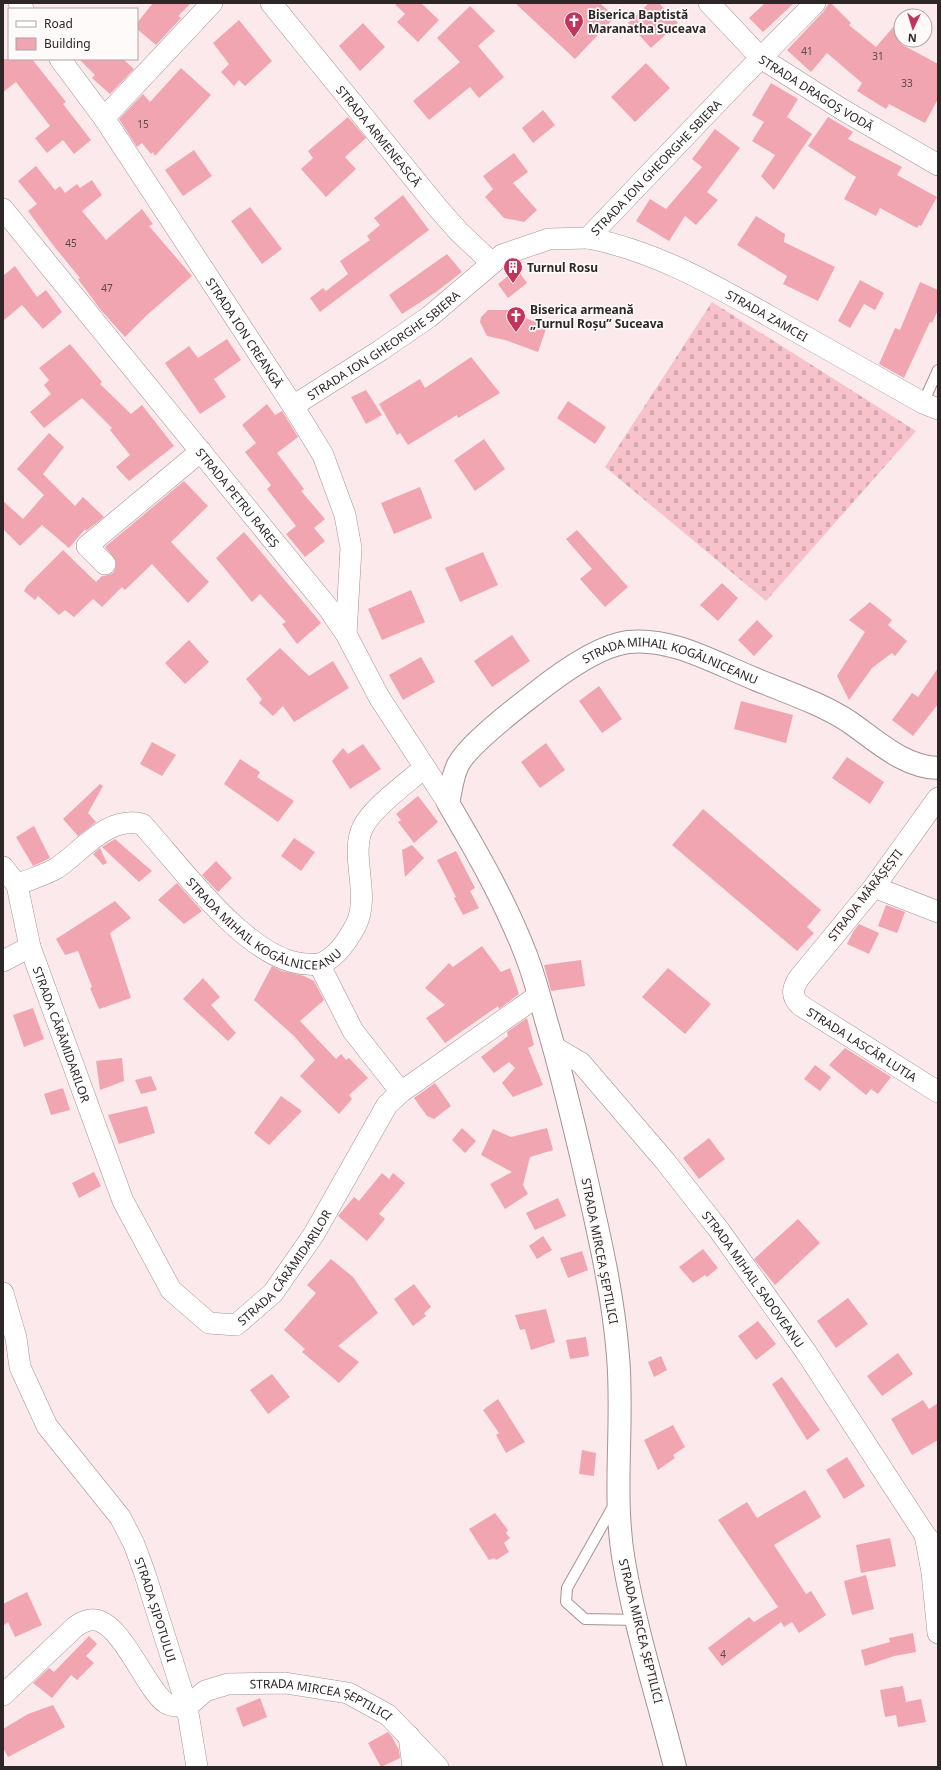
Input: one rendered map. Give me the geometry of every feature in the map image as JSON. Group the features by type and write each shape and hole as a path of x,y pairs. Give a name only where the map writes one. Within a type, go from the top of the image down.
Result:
{"street":[{"path":"104,118 212,3"},
{"name":"STRADA ARMENEASCĂ","path":"271,3 442,212 459,232 492,263"},
{"name":"STRADA DRAGOȘ VODĂ","path":"709,3 761,58 843,110 938,165"},
{"name":"STRADA ION GHEORGHE SBIERA","path":"293,406 381,350 429,317 502,255 549,239 588,238 815,3"},
{"name":"STRADA ION CREANGĂ","path":"61,60 104,118 293,406 323,455 345,515 351,548 351,574 346,634"},
{"name":"STRADA PETRU RAREȘ","path":"3,209 329,609 346,634 379,697 448,803"},
{"name":"STRADA ZAMCEI","path":"588,238 616,243 662,260 723,291 930,406"},
{"path":"105,564 87,546 201,451"},
{"name":"STRADA MIHAIL KOGĂLNICEANU","path":"448,803 457,767 465,754 507,716 541,689 581,662 606,648 628,642 654,642 697,655 813,702 847,720 898,756 913,764 926,768 938,768"},
{"name":"STRADA MIHAIL KOGĂLNICEANU","path":"17,885 56,868 106,829 124,822 142,824 215,908 264,950 296,964 319,964 341,950 356,924 362,901 359,840 364,826 388,798 424,768"},
{"name":"STRADA MĂRĂȘEȘTI","path":"793,991 799,978 874,887 938,798"},
{"name":"STRADA MIRCEA ȘEPTILICI","path":"448,803 494,882 526,956 554,1047 598,1230 613,1305 621,1407 618,1510 623,1561 675,1767"},
{"path":"3,866 17,885"},
{"name":"STRADA CĂRĂMIDARILOR","path":"17,885 30,947 123,1201 171,1290 209,1323 236,1325 273,1292 314,1234 387,1105 401,1092 539,995"},
{"path":"874,887 938,912"},
{"path":"3,961 30,947"},
{"path":"319,964 353,1031 401,1092"},
{"name":"STRADA LASCĂR LUTIA","path":"793,991 795,999 800,1005 938,1092"},
{"name":"STRADA MIHAIL SADOVEANU","path":"554,1047 581,1063 665,1161 718,1230 806,1352 932,1543 932,1572 938,1633"},
{"name":"STRADA ȘIPOTULUI","path":"3,1293 16,1338 20,1368 47,1426 120,1517 134,1544 187,1707 197,1767"},
{"path":"3,1312 16,1338"},
{"path":"3,1695 75,1627 87,1620 100,1621 108,1625 128,1649 157,1694 167,1704 187,1707"},
{"name":"STRADA MIRCEA ȘEPTILICI","path":"187,1707 205,1691 228,1684 285,1683 348,1693 388,1715 438,1767"},
{"path":"409,1736 413,1767"}],"lane":[{"path":"930,406 938,370"},
{"path":"618,1497 567,1588 566,1602 585,1619 637,1620"}],"green space":[{"path":"712,302 916,431 766,601 605,467"}],"building":[{"path":"153,3 191,3 178,16 181,18 156,45 138,30 138,22"},
{"path":"394,3 421,3 439,20 418,42 397,22 405,14"},
{"name":"Biserica Baptistă Maranatha Suceava","path":"515,3 600,3 615,17 575,59"},
{"path":"649,3 659,3 678,23 651,48 628,23"},
{"path":"765,3 794,3 763,32 749,18"},
{"path":"829,3 831,3 851,23 849,25 876,47 893,27 893,48 908,48 938,64 938,99 925,123 889,104 886,109 857,91 862,83 827,53 811,72 787,50 824,11"},
{"path":"470,6 495,31 478,46 504,77 479,98 470,87 429,120 413,101 460,62 437,38"},
{"path":"239,20 272,61 245,86 239,80 234,86 221,72 229,64 213,43"},
{"path":"363,23 385,47 360,71 339,46"},
{"path":"3,59 33,60 66,102 63,104 91,140 74,154 63,140 47,153 35,138 50,126 16,82 3,92"},
{"path":"80,60 124,60 134,69 110,94 92,78 95,75"},
{"path":"646,63 670,88 635,122 611,97"},
{"path":"181,68 211,95 155,156 153,152 151,154 142,143 137,147 119,119 143,94 150,102"},
{"path":"771,83 798,99 787,117 812,134 774,190 761,176 775,155 752,141 764,122 752,115"},
{"path":"543,110 555,125 533,143 522,128"},
{"path":"348,117 366,138 345,157 356,169 326,197 301,169 313,158 308,151"},
{"path":"828,117 853,132 848,139 902,167 897,175 937,197 921,226 919,225 917,228 880,208 876,216 844,199 856,177 808,146"},
{"path":"715,129 740,148 707,192 718,200 696,225 685,216 669,241 636,221 650,199 666,209 702,167 692,159"},
{"path":"194,150 212,176 183,196 165,170"},
{"path":"514,153 528,172 513,183 537,210 524,222 504,218 485,197 493,189 483,176"},
{"path":"36,166 55,190 60,186 65,193 77,184 80,188 92,180 102,195 82,211 106,240 142,209 153,224 149,226 192,276 147,315 125,337 100,309 78,279 80,278 28,211 37,204 18,181"},
{"path":"403,195 429,230 320,312 310,298 323,288 326,291 348,274 340,261 370,240 367,236 380,225 374,218"},
{"path":"250,207 282,249 262,264 231,221"},
{"path":"756,216 785,234 784,242 835,267 818,301 783,284 787,276 737,245"},
{"path":"447,254 462,272 436,292 402,314 389,295"},
{"path":"15,266 37,297 46,290 62,312 43,329 22,305 3,321 3,276"},
{"name":"Turnul Rosu","path":"517,269 527,283 508,298 498,284"},
{"path":"860,280 884,293 875,310 864,304 850,328 838,321"},
{"path":"920,282 938,290 938,310 932,323 930,322 904,378 879,364 895,328 900,330"},
{"name":"Biserica armeană „Turnul Roșu” Suceava","path":"488,310 509,310 517,312 517,315 547,326 538,352 505,340 487,336 480,322 481,317"},
{"path":"227,339 241,360 214,379 226,397 200,414 165,363 189,346 198,358"},
{"path":"70,344 102,382 100,384 131,414 142,405 174,446 129,481 116,467 130,455 110,430 112,428 82,398 44,428 30,412 51,394 44,385 49,380 39,368"},
{"path":"471,357 500,393 458,418 457,415 408,445 400,433 397,435 379,404 420,379 425,388"},
{"path":"366,390 382,415 366,424 351,397"},
{"path":"568,401 606,427 595,444 557,418"},
{"path":"267,404 275,415 282,411 298,437 277,453 304,489 301,491 325,519 314,528 325,541 305,557 286,534 296,526 267,489 271,485 245,452 256,443 242,425"},
{"path":"49,433 64,447 43,474 75,506 83,497 104,517 86,531 85,529 69,548 42,525 20,546 3,529 3,501 23,519 44,495 17,469"},
{"path":"484,439 505,469 475,491 454,460"},
{"path":"184,481 208,506 171,542 209,582 188,603 152,564 125,590 122,587 102,607 93,599 74,617 65,610 59,615 38,596 35,600 24,591 27,586 63,550 96,582 102,576 113,573 116,567 116,561 105,547"},
{"path":"420,487 432,518 394,534 381,503"},
{"path":"577,530 628,587 605,607 580,579 592,569 566,539"},
{"path":"244,532 321,623 297,644 282,624 286,622 260,594 252,602 216,558"},
{"path":"483,552 498,585 460,602 445,568"},
{"path":"722,583 738,598 718,621 700,605"},
{"path":"411,590 425,622 382,640 368,609"},
{"path":"870,602 892,620 888,625 907,641 895,656 892,653 872,668 849,700 837,676 865,632 849,620"},
{"path":"757,620 773,636 754,656 738,640"},
{"path":"512,635 530,661 492,687 474,661"},
{"path":"189,640 209,662 185,684 165,663"},
{"path":"280,648 309,676 333,661 349,688 294,722 283,706 273,716 259,703 262,699 246,679"},
{"path":"421,657 435,682 403,700 389,675"},
{"path":"938,668 938,704 913,736 892,720 912,693 918,697"},
{"path":"599,686 622,719 602,733 579,701"},
{"path":"741,701 793,715 786,743 734,729"},
{"path":"152,742 176,755 162,776 140,764"},
{"path":"546,743 565,770 540,788 521,762"},
{"path":"363,744 381,769 350,789 332,761 343,748 348,754"},
{"path":"847,757 884,782 870,804 832,778"},
{"path":"240,759 260,772 257,777 294,801 278,822 224,784"},
{"path":"100,784 103,786 88,813 96,822 78,836 63,819"},
{"path":"418,796 438,822 414,843 398,822 401,820 396,814"},
{"path":"703,809 821,910 807,927 814,933 797,951 672,845"},
{"path":"34,826 50,858 33,866 16,837"},
{"path":"294,838 315,852 301,871 281,856"},
{"path":"115,839 152,871 139,882 102,847"},
{"path":"412,845 424,858 405,877 402,850"},
{"path":"100,848 107,863 103,865 93,854"},
{"path":"456,851 475,888 470,891 479,908 463,915 454,898 456,897 437,860"},
{"path":"216,861 232,878 218,892 202,875"},
{"path":"177,883 202,911 184,924 158,900"},
{"path":"115,901 131,918 110,933 131,998 99,1009 90,988 92,987 78,951 65,955 56,939"},
{"path":"886,905 905,912 897,933 878,926"},
{"path":"859,924 879,933 869,954 847,944"},
{"path":"482,946 501,972 510,968 519,994 499,1009 498,1006 445,1043 426,1018 445,1005 425,988 449,963 453,967"},
{"path":"581,960 585,986 551,991 544,965"},
{"path":"272,966 282,971 304,976 314,981 324,1000 300,1021 336,1059 341,1054 346,1060 349,1058 368,1078 349,1095 352,1099 339,1114 300,1076 315,1060 294,1036 254,1000"},
{"path":"668,968 711,1004 685,1034 642,997"},
{"path":"203,978 220,997 211,1005 236,1033 228,1041 183,999"},
{"path":"33,1008 44,1039 24,1047 13,1015"},
{"path":"527,1018 534,1045 528,1048 543,1085 513,1097 502,1083 515,1068 509,1062 494,1073 481,1057 508,1036 507,1032"},
{"path":"845,1048 891,1077 878,1094 871,1089 866,1095 829,1065"},
{"path":"122,1058 124,1081 100,1090 96,1061"},
{"path":"815,1065 831,1077 820,1091 804,1079"},
{"path":"151,1076 157,1090 141,1094 135,1080"},
{"path":"435,1083 451,1106 434,1119 427,1116 414,1098"},
{"path":"63,1088 70,1110 51,1115 44,1094"},
{"path":"281,1096 302,1111 269,1145 254,1133"},
{"path":"147,1106 155,1133 119,1144 108,1115"},
{"path":"462,1128 476,1141 465,1153 452,1140"},
{"path":"547,1128 553,1150 530,1157 523,1185 528,1194 505,1209 490,1184 512,1172 481,1155 493,1129 511,1137"},
{"path":"709,1138 725,1159 699,1179 683,1158"},
{"path":"94,1172 101,1186 79,1198 72,1183"},
{"path":"382,1173 389,1179 393,1173 405,1183 379,1214 385,1219 367,1241 338,1216 354,1197 359,1201"},
{"path":"558,1198 566,1216 535,1230 526,1213"},
{"path":"798,1219 820,1243 775,1285 754,1259"},
{"path":"543,1236 552,1250 537,1259 529,1246"},
{"path":"703,1249 718,1268 707,1277 705,1275 693,1283 679,1267"},
{"path":"582,1251 588,1270 568,1278 560,1258"},
{"path":"331,1259 353,1277 378,1313 338,1346 359,1362 339,1383 302,1352 305,1349 284,1330 316,1293 307,1285"},
{"path":"414,1284 431,1307 424,1313 426,1316 413,1326 394,1299"},
{"path":"848,1298 868,1324 836,1348 817,1321"},
{"path":"546,1309 555,1342 531,1350 525,1329 520,1330 515,1315"},
{"path":"758,1321 776,1344 756,1360 738,1336"},
{"path":"586,1337 589,1356 570,1359 566,1340"},
{"path":"898,1353 913,1374 882,1396 867,1376"},
{"path":"661,1356 667,1370 654,1377 648,1362"},
{"path":"272,1374 290,1397 268,1414 250,1390"},
{"path":"782,1377 820,1430 807,1440 772,1384"},
{"path":"498,1399 525,1442 506,1453 496,1435 499,1433 483,1410"},
{"path":"923,1400 929,1409 938,1403 938,1440 912,1455 891,1419"},
{"path":"673,1425 685,1447 673,1455 675,1458 658,1470 644,1440"},
{"path":"582,1450 596,1453 594,1476 579,1474"},
{"path":"847,1457 865,1486 844,1499 826,1470"},
{"path":"805,1490 821,1517 774,1545 806,1594 811,1591 826,1615 799,1633 792,1622 784,1627 781,1622 722,1666 708,1648 749,1617 754,1622 778,1607 718,1520 747,1502 757,1518"},
{"path":"495,1513 508,1530 506,1533 510,1538 504,1543 509,1552 496,1560 494,1558 489,1560 469,1529"},
{"path":"890,1538 896,1566 861,1573 856,1545"},
{"path":"866,1575 874,1609 852,1615 844,1581"},
{"path":"27,1592 42,1625 15,1637 8,1622 3,1626 3,1604"},
{"path":"913,1633 916,1652 894,1656 865,1666 861,1650 890,1642 889,1638"},
{"path":"89,1636 97,1644 86,1656 94,1663 77,1680 71,1675 52,1698 33,1683 49,1668 54,1672"},
{"path":"903,1686 906,1702 921,1699 926,1722 898,1727 896,1715 885,1717 880,1690"},
{"path":"260,1698 267,1717 243,1727 236,1708"},
{"path":"53,1705 65,1727 8,1757 3,1748 3,1729 28,1714"},
{"path":"388,1732 399,1750 400,1758 381,1767 368,1743"}],"place":[{"name":"Biserica Baptistă Maranatha Suceava","path":"574,38"},
{"name":"Turnul Rosu","path":"513,284"},
{"name":"Biserica armeană „Turnul Roșu” Suceava","path":"516,333"}]}
